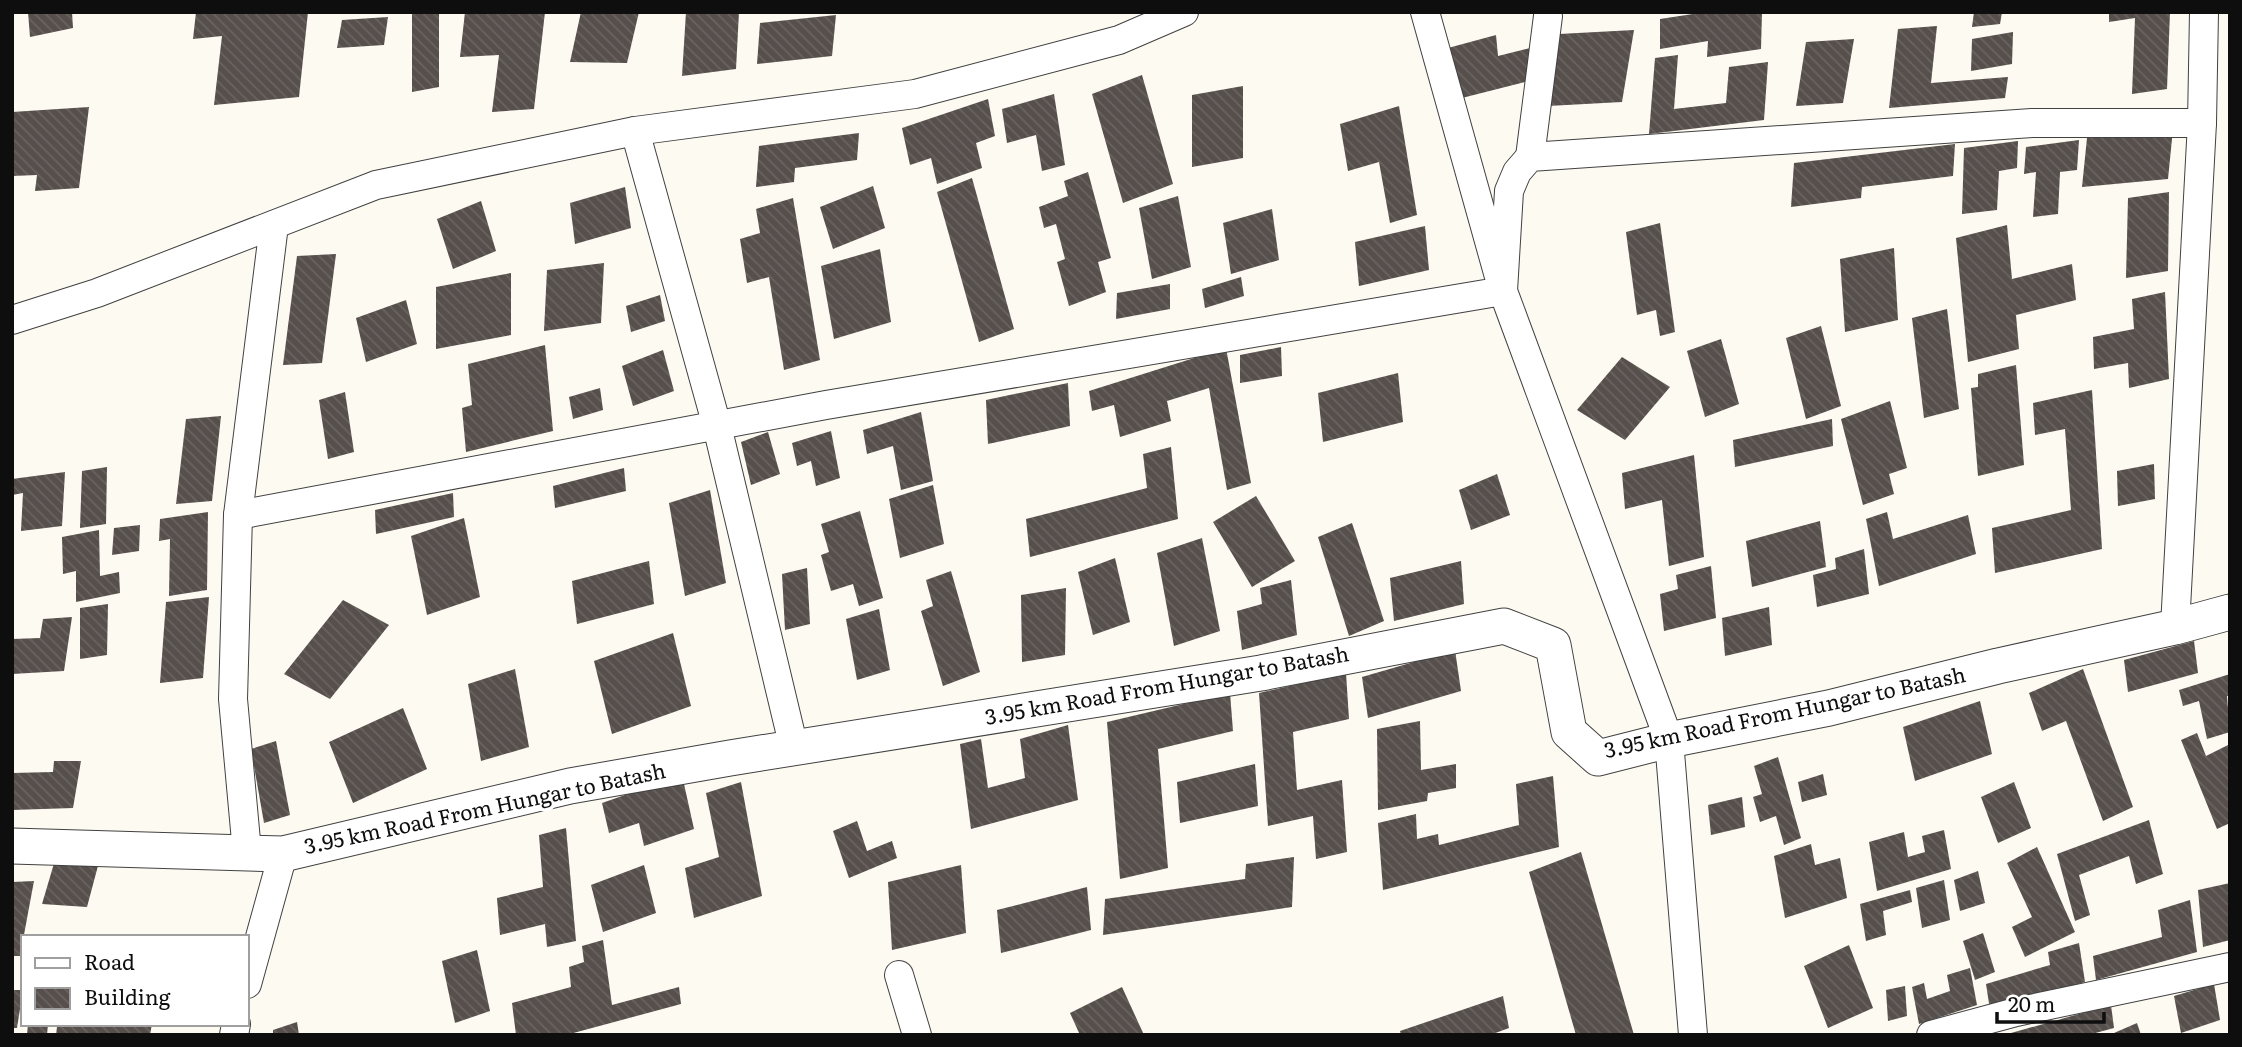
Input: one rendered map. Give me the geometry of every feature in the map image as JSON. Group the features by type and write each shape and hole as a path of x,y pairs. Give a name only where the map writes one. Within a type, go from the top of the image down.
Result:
{"street":[{"path":"12,320 97,293 376,185 635,131 915,93 1119,40 1184,12"},
{"path":"1425,12 1503,291 1670,740 1693,1035"},
{"path":"2175,627 2202,123 2204,12"},
{"path":"1503,291 1509,191 1517,172 1530,157 1548,16"},
{"path":"1530,157 2032,123 2202,123"},
{"path":"635,131 717,426 794,748"},
{"path":"247,852 233,699 238,515 274,225"},
{"path":"238,515 826,405 1503,291"},
{"name":"3.95 km Road From Hungar to Batash","path":"12,846 283,854 570,786 1261,673 1504,626 1553,645 1569,732 1598,758 1670,740 1829,708 2230,612"},
{"path":"248,980 283,854"},
{"path":"1930,1035 2016,1012 2230,967"},
{"path":"899,975 917,1035"}],"building":[{"path":"28,12 72,12 73,28 30,37"},
{"path":"196,12 308,12 299,97 214,105 222,36 193,39"},
{"path":"412,12 439,12 439,87 412,92"},
{"path":"465,12 545,12 534,109 492,112 499,55 460,57"},
{"path":"581,12 639,12 627,63 570,62"},
{"path":"686,12 739,12 736,69 682,76"},
{"path":"1706,12 1762,12 1761,49 1707,57 1708,41 1660,49 1660,19"},
{"path":"1974,12 2002,12 2000,24 1972,27"},
{"path":"2109,12 2170,12 2167,89 2132,94 2135,18 2109,22"},
{"path":"836,15 832,56 757,64 760,23"},
{"path":"388,17 384,45 337,48 342,20"},
{"path":"1937,26 1931,83 2008,77 2005,98 1889,108 1898,29"},
{"path":"1634,30 1622,102 1548,106 1559,34"},
{"path":"2013,32 2012,64 1971,71 1972,39"},
{"path":"1496,35 1498,56 1530,48 1533,80 1454,100 1448,48"},
{"path":"1854,39 1843,103 1796,106 1806,42"},
{"path":"1678,55 1674,109 1726,103 1729,67 1768,62 1764,120 1649,134 1655,58"},
{"path":"1142,75 1173,184 1123,203 1092,94"},
{"path":"1243,86 1243,158 1192,167 1192,95"},
{"path":"1054,94 1065,165 1042,171 1036,135 1007,143 1002,109"},
{"path":"988,99 995,136 976,143 982,168 937,184 931,158 910,165 902,128"},
{"path":"1399,106 1417,215 1390,223 1379,162 1348,171 1340,124"},
{"path":"89,107 79,188 35,191 37,175 12,176 12,112"},
{"path":"2173,129 2168,179 2082,187 2087,138"},
{"path":"859,133 857,160 795,168 794,182 756,187 759,146"},
{"path":"2079,140 2077,170 2060,172 2058,214 2033,217 2036,172 2024,174 2026,147"},
{"path":"2018,141 2017,168 1999,171 1997,210 1962,214 1964,148"},
{"path":"1955,144 1953,176 1862,187 1861,198 1791,207 1794,163"},
{"path":"1088,172 1111,258 1098,262 1106,292 1069,306 1057,262 1065,259 1056,224 1044,228 1039,207 1068,196 1064,181"},
{"path":"972,178 1014,329 979,342 937,192"},
{"path":"873,186 885,228 833,249 820,207"},
{"path":"625,187 631,228 575,244 570,203"},
{"path":"2169,192 2168,271 2126,278 2128,198"},
{"path":"1178,196 1191,267 1152,279 1139,208"},
{"path":"793,198 820,360 784,370 769,277 747,283 740,239 760,233 756,209"},
{"path":"481,201 496,251 453,269 437,219"},
{"path":"1272,209 1279,260 1231,274 1223,223"},
{"path":"1660,223 1675,332 1660,336 1656,310 1637,315 1626,232"},
{"path":"2007,225 2012,279 2072,264 2076,300 2016,315 2019,349 1968,362 1956,238"},
{"path":"1425,226 1429,270 1359,286 1355,242"},
{"path":"1894,248 1898,320 1845,332 1840,259"},
{"path":"880,249 891,322 834,339 821,266"},
{"path":"336,254 322,363 283,365 297,256"},
{"path":"604,263 601,323 544,331 547,270"},
{"path":"511,273 511,335 436,349 436,287"},
{"path":"1241,277 1244,296 1205,308 1202,289"},
{"path":"1170,284 1170,309 1116,319 1117,293"},
{"path":"2165,292 2169,379 2129,388 2128,363 2094,369 2093,337 2134,329 2132,299"},
{"path":"660,295 665,321 631,332 626,306"},
{"path":"406,300 417,344 366,362 356,318"},
{"path":"1947,309 1959,409 1924,418 1912,318"},
{"path":"1821,326 1841,406 1806,419 1786,338"},
{"path":"1721,339 1739,404 1705,417 1687,351"},
{"path":"545,345 553,431 466,452 462,408 472,405 468,364"},
{"path":"1281,347 1282,376 1240,383 1240,355"},
{"path":"1226,348 1251,483 1227,490 1209,388 1167,401 1171,421 1120,437 1114,405 1092,411 1089,391"},
{"path":"663,350 674,391 633,406 622,366"},
{"path":"1622,357 1670,387 1625,440 1577,410"},
{"path":"2016,365 2024,465 1978,476 1971,388 1978,387 1978,374"},
{"path":"1398,373 1403,422 1323,442 1318,393"},
{"path":"1068,383 1070,426 988,444 986,400"},
{"path":"600,388 603,410 573,419 569,397"},
{"path":"2092,390 2102,549 1995,573 1992,528 2071,510 2065,429 2035,435 2033,403"},
{"path":"345,392 354,452 328,459 319,400"},
{"path":"1890,401 1907,468 1889,474 1894,494 1863,505 1841,419"},
{"path":"921,412 933,481 901,490 893,446 867,454 863,430"},
{"path":"221,416 212,501 176,504 186,419"},
{"path":"1832,419 1833,446 1735,467 1733,440"},
{"path":"831,431 840,478 816,486 811,461 797,466 792,443"},
{"path":"768,432 780,474 751,485 741,442"},
{"path":"1171,447 1178,519 1030,557 1026,519 1147,488 1143,454"},
{"path":"1694,455 1704,557 1669,566 1662,500 1625,509 1622,473"},
{"path":"2154,464 2155,499 2118,506 2117,471"},
{"path":"107,467 106,524 80,528 82,471"},
{"path":"624,468 626,491 555,508 553,486"},
{"path":"65,472 62,526 21,531 23,493 12,495 12,479"},
{"path":"1497,474 1510,515 1471,530 1459,490"},
{"path":"933,485 944,544 900,558 889,499"},
{"path":"710,490 726,583 685,596 669,503"},
{"path":"453,493 454,517 376,534 375,510"},
{"path":"1256,496 1295,561 1252,587 1213,522"},
{"path":"860,511 883,598 859,606 853,584 831,591 821,555 829,552 821,524"},
{"path":"208,512 207,590 169,596 170,539 159,541 160,519"},
{"path":"1887,512 1893,539 1968,515 1976,554 1879,586 1866,519"},
{"path":"464,518 480,597 427,615 411,536"},
{"path":"1820,521 1826,567 1752,587 1746,541"},
{"path":"1352,523 1384,621 1349,636 1318,537"},
{"path":"140,525 139,551 112,555 114,528"},
{"path":"99,530 100,576 119,572 120,593 76,602 76,571 63,574 62,537"},
{"path":"1202,538 1220,631 1174,646 1157,553"},
{"path":"1864,549 1869,594 1817,607 1813,575 1836,569 1835,558"},
{"path":"1115,558 1130,622 1093,635 1078,572"},
{"path":"649,561 654,604 577,624 572,581"},
{"path":"1461,561 1464,604 1394,621 1390,578"},
{"path":"1711,566 1716,618 1664,631 1660,594 1678,589 1676,575"},
{"path":"807,568 810,624 785,630 782,574"},
{"path":"951,571 980,672 943,686 921,611 933,606 926,580"},
{"path":"1291,580 1297,635 1242,650 1237,611 1262,604 1260,588"},
{"path":"1066,588 1065,655 1022,662 1021,595"},
{"path":"209,597 203,678 160,683 166,602"},
{"path":"343,600 389,625 330,699 284,674"},
{"path":"108,604 107,655 80,659 80,608"},
{"path":"1769,607 1772,645 1725,656 1722,618"},
{"path":"879,609 890,670 857,680 846,619"},
{"path":"72,617 64,671 12,674 12,639 40,638 43,619"},
{"path":"673,633 691,706 612,734 594,661"},
{"path":"2194,641 2198,673 2128,692 2124,660"},
{"path":"1455,650 1461,691 1368,718 1362,677"},
{"path":"515,669 529,747 481,761 468,684"},
{"path":"2083,669 2133,807 2103,821 2066,721 2042,731 2029,693"},
{"path":"1346,673 1349,719 1293,732 1297,790 1342,780 1347,852 1316,859 1313,816 1268,826 1259,693"},
{"path":"2230,674 2230,696 2227,696 2230,732 2207,739 2199,701 2183,706 2179,690"},
{"path":"1230,693 1233,731 1158,749 1168,868 1120,879 1107,722"},
{"path":"1980,701 1992,754 1915,781 1903,727"},
{"path":"403,708 427,769 353,803 329,742"},
{"path":"1420,721 1421,770 1456,764 1456,788 1428,793 1427,801 1378,810 1377,729"},
{"path":"1068,725 1078,800 971,829 960,744 981,739 988,788 1025,778 1020,739"},
{"path":"2197,733 2206,756 2230,744 2230,823 2217,829 2181,740"},
{"path":"276,741 290,815 264,823 251,749"},
{"path":"1778,757 1801,838 1784,845 1776,816 1760,822 1753,797 1762,794 1754,766"},
{"path":"54,761 81,761 73,808 12,810 12,773 53,772"},
{"path":"1255,764 1258,806 1180,823 1177,782"},
{"path":"1823,774 1827,795 1802,802 1798,782"},
{"path":"682,775 694,829 644,846 639,823 609,833 602,803"},
{"path":"1553,776 1559,847 1383,890 1378,823 1416,814 1417,839 1438,834 1439,845 1519,825 1516,784"},
{"path":"741,782 762,896 694,918 685,868 719,857 706,793"},
{"path":"2014,782 2031,828 1998,843 1981,797"},
{"path":"1742,797 1745,827 1711,835 1708,805"},
{"path":"2149,820 2163,874 2136,884 2129,856 2079,875 2090,915 2075,921 2057,854"},
{"path":"857,821 867,851 892,841 897,858 849,878 833,831"},
{"path":"566,828 576,941 547,947 545,924 500,935 497,898 543,887 539,835"},
{"path":"1944,830 1951,869 1877,891 1869,842 1904,832 1908,857 1925,852 1922,836"},
{"path":"1811,844 1815,865 1840,858 1847,898 1785,918 1774,856"},
{"path":"2037,847 2075,932 2025,957 2012,927 2032,917 2007,863"},
{"path":"1581,852 1634,1035 1576,1035 1529,872"},
{"path":"1294,857 1292,907 1103,935 1105,899 1245,879 1246,864"},
{"path":"55,860 99,862 87,907 42,904"},
{"path":"644,865 656,913 603,932 591,885"},
{"path":"961,865 966,933 892,950 888,882"},
{"path":"1978,871 1985,903 1960,911 1954,880"},
{"path":"1944,880 1950,920 1922,928 1916,888"},
{"path":"34,881 24,935 21,935 20,956 12,956 12,882"},
{"path":"2230,883 2230,940 2203,947 2198,890"},
{"path":"1087,887 1091,930 1001,953 997,910"},
{"path":"1910,890 1912,902 1883,911 1886,935 1866,941 1860,904"},
{"path":"2190,900 2197,952 2096,980 2093,956 2162,937 2158,910"},
{"path":"1983,933 1995,972 1975,980 1963,941"},
{"path":"603,940 612,1005 679,987 681,1004 566,1035 516,1035 512,1003 571,987 569,967 584,962 582,946"},
{"path":"2079,943 2085,982 1990,1010 1986,984 2050,965 2048,952"},
{"path":"1849,945 1873,1008 1828,1028 1804,966"},
{"path":"477,950 490,1011 455,1023 442,961"},
{"path":"1970,968 1977,1005 1919,1024 1912,987 1924,983 1927,999 1950,991 1947,975"},
{"path":"2214,984 2220,1020 2181,1033 2174,996"},
{"path":"1905,986 1907,1016 1888,1021 1886,990"},
{"path":"1122,987 1144,1035 1080,1035 1070,1013"},
{"path":"12,990 21,990 17,1028 12,1028"},
{"path":"1503,996 1509,1028 1490,1035 1401,1035 1400,1031"},
{"path":"2111,1005 2114,1028 2088,1035 2004,1035"},
{"path":"297,1022 299,1035 273,1035 273,1030"},
{"path":"2137,1023 2141,1035 2114,1033"},
{"path":"28,1026 48,1026 47,1035 27,1035"},
{"path":"152,1026 150,1035 56,1035 57,1027"}]}
